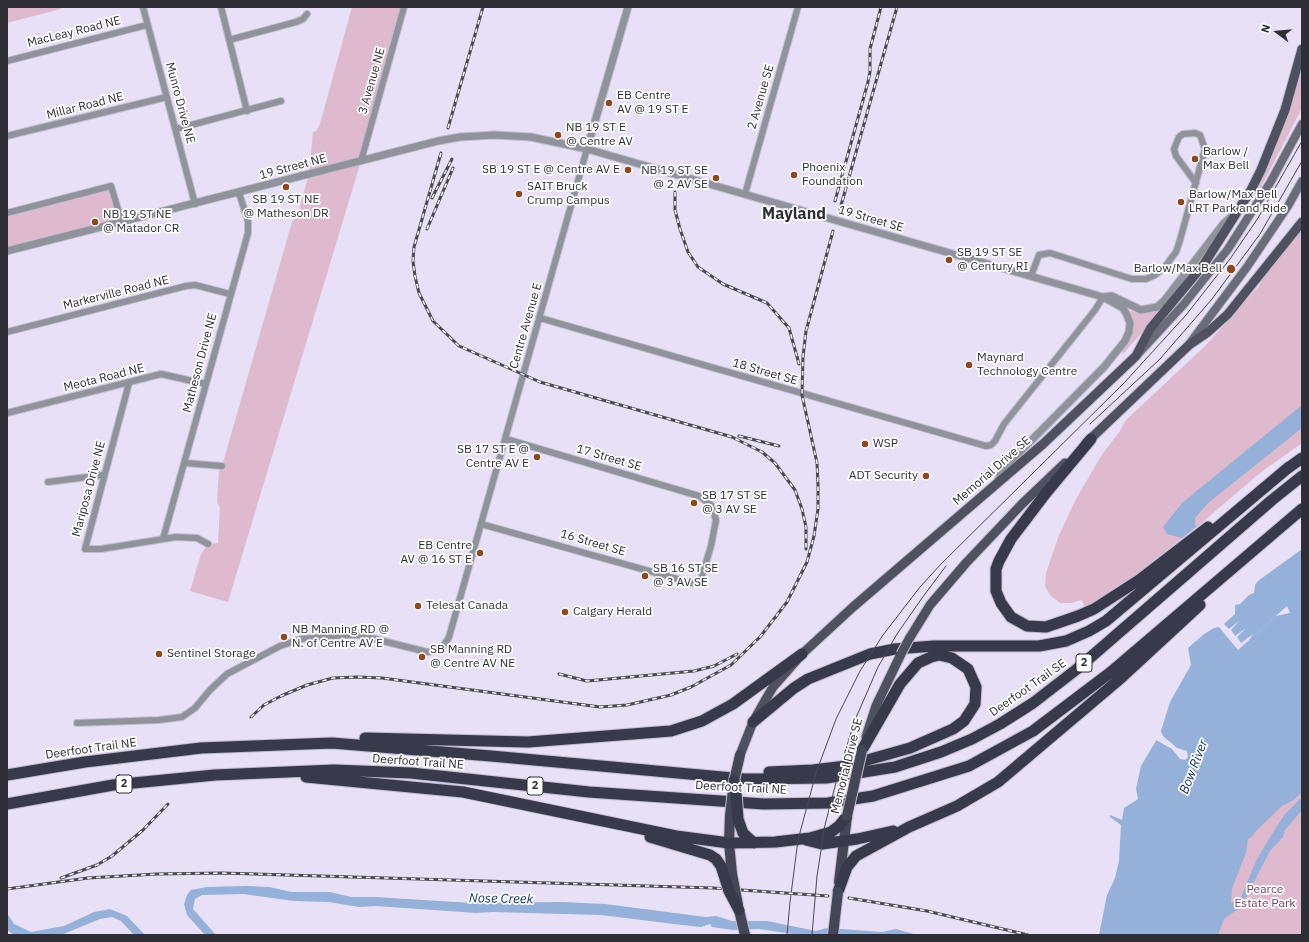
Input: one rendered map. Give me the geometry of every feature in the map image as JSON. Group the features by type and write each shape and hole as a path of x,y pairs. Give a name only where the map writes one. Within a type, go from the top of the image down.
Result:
{"highway":[{"path":"1091,439 1046,493 1011,539 996,569 996,591 1001,603 1011,617 1027,626 1046,627 1063,622 1094,609 1139,580 1302,458"},
{"path":"753,722 794,688 808,680 870,654 895,649 934,646 1038,646 1066,640 1089,631 1106,621 1289,467"},
{"name":"Deerfoot Trail SE","path":"826,778 874,771 920,760 972,739 1018,713 1077,669 1272,500 1302,476"},
{"name":"2","path":"1271,536 1302,509"},
{"path":"838,892 847,867 856,856 909,827 957,806 1008,774 1121,678 1237,572 1271,536"},
{"name":"Deerfoot Trail NE","path":"7,804 113,785 242,772 334,770 411,773 589,792 764,804 828,803 873,796 969,766 1016,741 1067,706 1106,676 1271,536"},
{"path":"332,743 353,738 528,742 671,731 702,721 734,704 802,654"},
{"path":"680,772 710,769 763,772 813,770 846,766 910,748 953,729 970,715 975,704 976,693 974,681 968,670 952,658 939,655 918,663 900,684 862,750"},
{"name":"Deerfoot Trail NE","path":"7,775 85,762 201,748 332,743 680,772 744,779 826,778"},
{"name":"Memorial Drive SE","path":"833,935 847,816 862,750"},
{"name":"Memorial Drive SE","path":"734,781 740,756"},
{"path":"242,772 306,776 463,792 676,836 729,843 803,840 831,832 839,826 847,816"},
{"path":"734,781 736,792 734,818 729,843 729,891 739,910 745,935"},
{"path":"551,810 710,855 716,859 728,875"},
{"path":"734,818 744,833 754,843"},
{"path":"803,840 822,844 844,841 909,827"}],"main road":[{"path":"1136,356 1150,329 1204,264 1241,208 1261,170 1278,129 1290,94 1302,49"},
{"name":"Memorial Drive SE","path":"740,756 753,722 773,687 802,654 1043,444 1136,356 1184,304 1228,249 1270,183 1302,124"},
{"name":"Memorial Drive SE","path":"862,750 876,706 909,639 930,605 966,563 1022,504 1188,345 1247,267 1288,206 1302,181"},
{"path":"1188,345 1208,332 1228,314 1302,222"}],"street":[{"name":"Munro Drive NE","path":"143,7 168,97 195,204"},
{"path":"221,7 247,111"},
{"name":"3 Avenue NE","path":"361,161 404,7"},
{"name":"Centre Avenue E","path":"77,723 159,720 182,717 195,708 210,690 227,674 280,646 301,639 349,634 359,635 427,652 442,648 449,637 482,524 628,7"},
{"name":"2 Avenue SE","path":"745,194 798,7"},
{"path":"229,40 296,22 303,19 307,14"},
{"name":"MacLeay Road NE","path":"7,61 147,25"},
{"name":"Millar Road NE","path":"7,136 168,97"},
{"path":"176,129 281,101"},
{"path":"1031,276 1039,255 1050,253 1132,279 1146,279 1155,275 1164,268 1176,252 1196,182 1205,145 1200,135 1195,133 1183,134 1179,138 1174,148 1176,156 1196,182"},
{"name":"19 Street NE","path":"7,252 438,141 479,135 532,137 587,149"},
{"name":"19 Street SE","path":"587,149 1103,297"},
{"path":"7,214 111,186 122,222"},
{"name":"Matheson Drive NE","path":"163,539 248,233 248,221 239,193"},
{"path":"1103,297 1112,296 1120,298 1141,310 1157,307 1224,223 1241,208"},
{"name":"Markerville Road NE","path":"7,332 186,286 195,285 230,294"},
{"path":"997,484 1003,469 1104,367 1125,341 1129,332 1130,322 1127,315 1123,308 1103,297"},
{"name":"18 Street SE","path":"540,318 986,446 991,445 995,441 1004,424 1095,310 1103,297"},
{"name":"Meota Road NE","path":"7,413 161,374 206,384"},
{"name":"Mariposa Drive NE","path":"128,383 85,549 101,549 176,537 197,538 208,544"},
{"name":"17 Street SE","path":"506,439 693,494 705,499 711,504 716,520 705,566 698,583"},
{"path":"185,463 222,466"},
{"path":"48,482 103,475"},
{"name":"16 Street SE","path":"482,524 698,583"}],"green space":[{"path":"7,7 60,7 61,9 7,23"},
{"path":"352,7 404,7 361,161 228,602 190,591 201,554 208,544 218,543 220,508 217,502 219,471 222,466 292,222 297,216 309,174 313,132 316,131 320,124"},
{"path":"1302,70 1302,108 1260,189 1257,187 1282,130"},
{"path":"111,186 122,223 7,251 7,213"},
{"path":"1302,228 1302,443 1260,473 1199,525 1116,590 1085,608 1082,600 1071,603 1060,603 1050,595 1045,586 1046,573 1059,535 1075,501 1101,456 1120,431 1126,420 1205,346 1259,286 1266,271"},
{"path":"1159,310 1160,312 1123,354 1121,352 1132,333 1129,312 1131,311 1143,314"},
{"name":"Pearce Estate Park","path":"1302,780 1302,935 1216,935 1246,831"}],"water":[{"path":"1302,405 1302,428 1208,503 1195,518 1195,525 1197,526 1182,538 1167,534 1163,527 1182,503"},
{"name":"Bow River","path":"1302,549 1302,792 1294,800 1282,806 1254,833 1253,836 1248,839 1246,853 1232,889 1231,903 1241,897 1256,861 1270,837 1285,814 1302,797 1302,810 1285,830 1283,837 1270,851 1241,907 1224,919 1218,935 1099,935 1107,895 1115,878 1119,861 1121,825 1110,817 1110,815 1122,820 1124,808 1138,799 1136,789 1141,766 1160,734 1170,702 1191,665 1188,648 1204,634 1214,628 1219,627 1238,650 1276,616 1290,613 1287,606 1249,640 1253,634 1241,643 1237,637 1246,628 1235,636 1231,630 1239,621 1229,629 1224,624 1235,614 1235,605 1240,604 1249,595 1254,593 1255,585 1258,581"},
{"path":"207,887 269,887 292,892 330,892 351,897 376,897 471,903 561,902 605,904 706,917 716,916 732,921 767,921 816,931 827,928 882,932 896,929 917,935 800,935 759,929 733,930 712,927 710,924 701,927 691,926 601,915 493,912 476,913 376,906 359,907 329,902 294,901 243,894 202,895 195,899 193,909 216,935 205,935 187,915 184,904 187,895 191,890"},
{"path":"110,909 127,916 145,935 134,935 121,921 112,917 100,919 61,935 14,935 7,930 7,913 14,924 31,932 64,926 94,912"}],"pier":[{"path":"1161,731 1163,736 1177,748 1187,751 1188,757 1185,760 1180,759 1172,749 1156,740"}],"tram line":[{"path":"787,935 798,840 816,773 836,719 860,671 883,635 920,587 941,564 1124,383 1186,315 1230,259 1258,218 1302,141"},
{"path":"1090,424 1160,359 1212,299 1260,234 1302,161"},
{"path":"812,935 817,876 825,825 839,771 855,720 878,667 897,634 946,566"}],"railway":[{"path":"448,128 483,7"},
{"path":"835,201 868,82 870,72 870,49 881,7"},
{"path":"840,209 897,7"},
{"path":"441,153 414,247 413,261 419,293 433,321 459,346 540,382 732,437 762,452 775,463 795,490 802,509 806,527 806,549"},
{"path":"432,198 452,159"},
{"path":"427,229 453,168"},
{"path":"675,192 675,210 680,229 688,252 698,267 723,284 767,303 789,328 799,364"},
{"path":"251,717 264,705 281,696 307,685 333,678 382,678 600,707 627,705 671,695 691,687 731,665 760,637 787,602 807,562 814,536 818,509 817,463 802,395 803,357 806,331 833,231"},
{"path":"739,436 779,446"},
{"path":"559,674 587,681 694,671 714,666 737,654"},
{"path":"61,878 97,865 112,856 143,830 168,804"},
{"path":"7,889 88,878 157,874 222,873 713,888 828,896"},
{"path":"849,898 927,911 1028,935"}],"place":[{"name":"EB Centre AV @ 19 ST E","path":"609,103"},
{"name":"NB 19 ST E @ Centre AV","path":"558,135"},
{"name":"Barlow / Max Bell","path":"1195,159"},
{"name":"SB 19 ST E @ Centre AV E","path":"628,170"},
{"name":"Phoenix Foundation","path":"794,175"},
{"name":"NB 19 ST SE @ 2 AV SE","path":"716,178"},
{"name":"SB 19 ST NE @ Matheson DR","path":"286,187"},
{"name":"SAIT Bruck Crump Campus","path":"519,194"},
{"name":"Barlow/Max Bell LRT Park and Ride","path":"1181,202"},
{"name":"NB 19 ST NE @ Matador CR","path":"95,222"},
{"name":"SB 19 ST SE @ Century RI","path":"949,260"},
{"name":"Barlow/Max Bell","path":"1231,269"},
{"name":"Maynard Technology Centre","path":"969,365"},
{"name":"WSP","path":"865,444"},
{"name":"SB 17 ST E @ Centre AV E","path":"537,457"},
{"name":"ADT Security","path":"926,476"},
{"name":"SB 17 ST SE @ 3 AV SE","path":"694,503"},
{"name":"EB Centre AV @ 16 ST E","path":"480,553"},
{"name":"SB 16 ST SE @ 3 AV SE","path":"645,576"},
{"name":"Telesat Canada","path":"418,606"},
{"name":"Calgary Herald","path":"565,612"},
{"name":"NB Manning RD @ N. of Centre AV E","path":"284,637"},
{"name":"Sentinel Storage","path":"159,654"},
{"name":"SB Manning RD @ Centre AV NE","path":"422,657"}],"district":[{"name":"Mayland","path":"794,214"}],"water label":[{"name":"Nose Creek","path":"501,899"}]}
